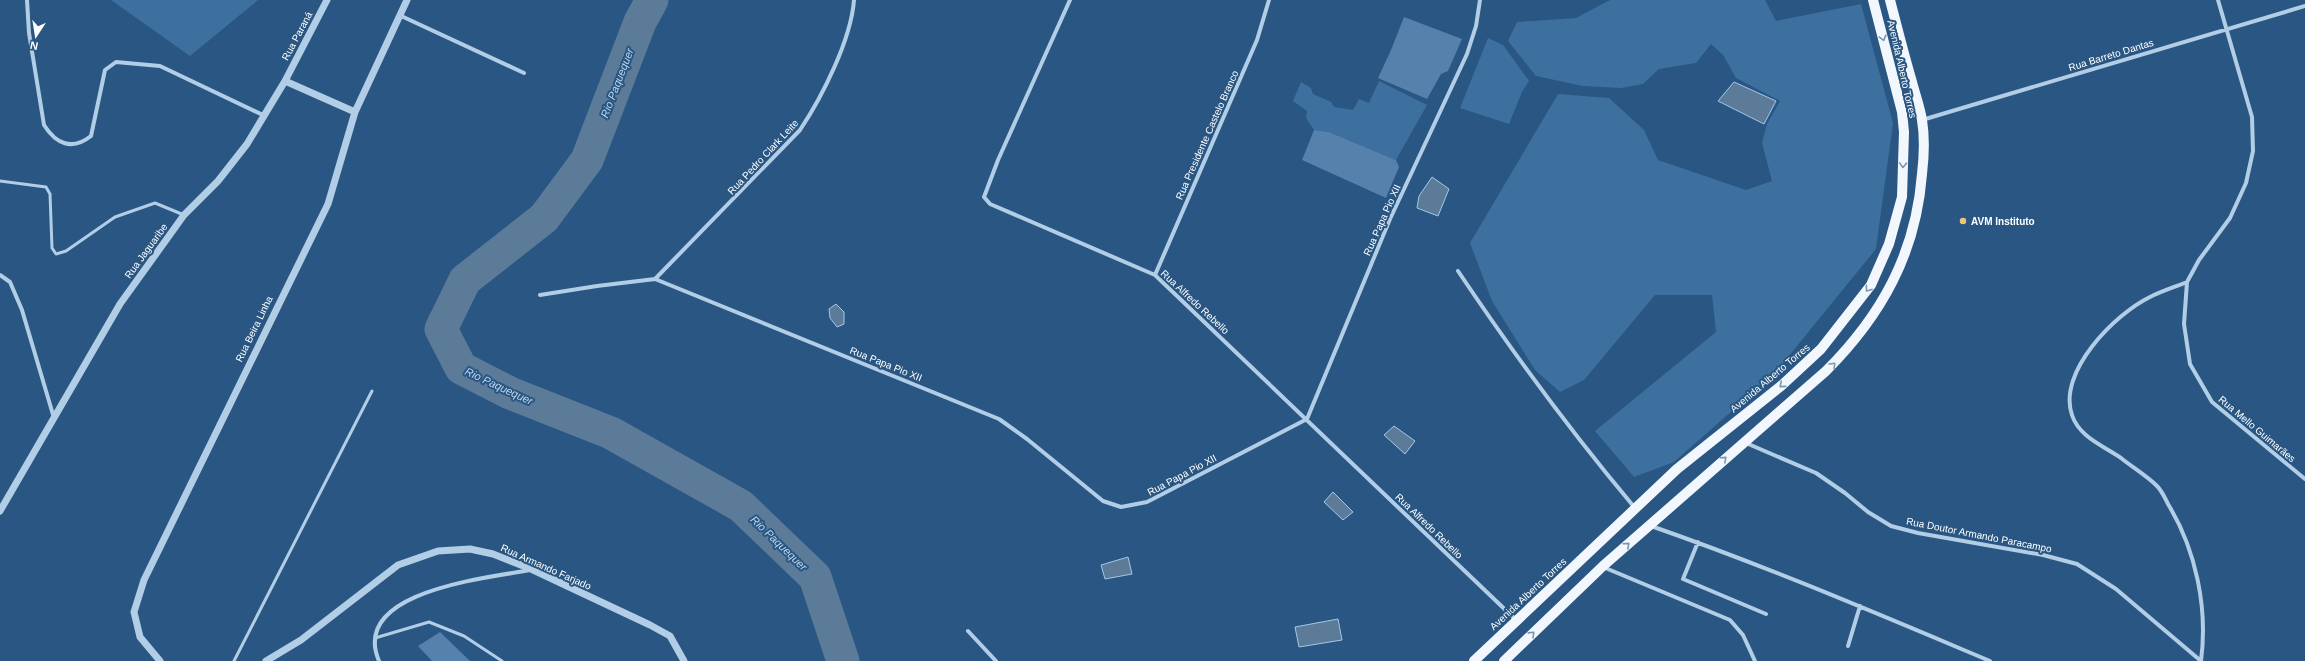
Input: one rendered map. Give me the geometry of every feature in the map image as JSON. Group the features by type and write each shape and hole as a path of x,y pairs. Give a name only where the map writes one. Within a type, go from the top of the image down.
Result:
{"main road":[{"name":"Avenida Alberto Torres","path":"1474,661 1677,469 1781,386 1821,350 1872,285 1889,244 1902,197 1904,132 1902,112 1873,0"},
{"name":"Avenida Alberto Torres","path":"1504,661 1603,566 1840,357 1874,314 1892,284 1906,256 1921,190 1924,151 1922,120 1890,0"}],"street":[{"path":"27,0 29,33 44,125 51,136 66,144 82,144 91,136 105,70 116,62 160,66 264,115"},
{"name":"Rua Paraná","path":"285,81 327,0"},
{"name":"Rua Beira Linha","path":"160,661 140,637 134,612 144,580 328,204 355,112 407,0"},
{"name":"Rua Pedro Clark Leite","path":"655,279 800,130 815,108 848,34 854,0"},
{"name":"Rua Alfredo Rebello","path":"1070,0 998,160 984,197 990,204 1155,275 1516,620"},
{"name":"Rua Presidente Castelo Branco","path":"1155,275 1257,40 1270,0"},
{"name":"Rua Papa Pio XII","path":"540,295 655,279 999,418 1027,438 1103,501 1121,507 1147,502 1307,419 1390,219 1466,54 1476,26 1480,0"},
{"name":"Rua Mello Guimarães","path":"2218,0 2252,117 2253,151 2246,183 2230,218 2199,260 2187,282 2184,324 2190,364 2212,402 2305,479"},
{"name":"Rua Barreto Dantas","path":"1922,120 2226,28 2305,6"},
{"path":"399,15 524,73"},
{"path":"285,81 355,112"},
{"name":"Rua Jaguaribe","path":"0,511 120,304 184,215 218,181 247,144 285,81"},
{"path":"1458,271 1506,342 1550,402 1636,508"},
{"path":"0,275 10,282 22,310 54,418"},
{"path":"2187,282 2150,297 2112,326 2088,353 2074,374 2070,393 2072,415 2085,435 2120,458 2157,486 2176,517 2188,545 2200,589 2204,636 2201,661"},
{"name":"Rua Doutor Armando Paracampo","path":"1744,442 1816,473 1845,493 1868,512 1891,526 1918,533 2043,555 2077,564 2116,589 2201,661"},
{"path":"1649,525 1698,542 1860,606 1990,661"},
{"path":"1698,542 1683,579 1766,614"},
{"name":"Rua Armando Farjado","path":"266,661 301,640 398,565 438,551 470,550 493,554 531,569 670,636 684,661"},
{"path":"1603,566 1730,620 1743,635 1756,661"},
{"path":"379,661 375,652 375,638 382,622 392,609 413,597 438,589 531,569"},
{"path":"1848,646 1860,606"},
{"path":"968,630 996,661"}],"lane":[{"path":"0,181 46,187 50,194 52,248 56,254 71,248 115,217 155,203 184,215"},
{"path":"234,661 372,391"},
{"path":"375,638 429,622 464,636 502,661"}],"shaded area":[{"path":"111,0 258,0 190,56"},
{"path":"1610,0 1765,0 1776,21 1861,4 1893,123 1876,249 1775,373 1674,462 1634,477 1595,431 1716,332 1712,295 1655,295 1584,380 1560,392 1535,370 1492,301 1470,243 1558,94 1609,98 1644,130 1658,160 1746,190 1772,181 1762,143 1767,124 1780,101 1736,78 1723,55 1711,44 1696,63 1659,69 1643,84 1621,88 1583,86 1536,76 1508,41 1517,22 1576,18"},
{"path":"1488,38 1503,45 1529,81 1522,92 1509,124 1460,108"},
{"path":"1379,81 1427,105 1396,160 1329,132 1314,130 1306,118 1307,111 1293,101 1301,82 1311,88 1313,94 1331,102 1334,107 1353,110 1359,99 1369,103"},
{"path":"1734,82 1776,101 1764,124 1718,101"},
{"path":"1432,177 1449,189 1438,216 1417,208 1419,196"},
{"path":"836,304 844,312 844,324 837,327 830,318 829,309"},
{"path":"1394,426 1415,441 1405,454 1384,435"},
{"path":"1333,492 1353,512 1343,520 1324,502"},
{"path":"1128,557 1132,574 1105,579 1101,565"},
{"path":"1338,619 1342,640 1299,647 1295,627"}],"building":[{"path":"1404,17 1462,39 1448,71 1441,74 1427,99 1378,78"},
{"path":"1314,130 1329,132 1396,160 1399,167 1386,198 1302,160"},
{"path":"440,632 470,661 432,661 418,646"}],"waterway":[{"name":"Rio Paquequer","path":"652,0 640,22 587,160 544,218 465,280 441,329 461,368 510,393 611,433 741,506 815,577 843,661"}],"place":[{"name":"AVM Instituto","path":"1963,221"}]}
